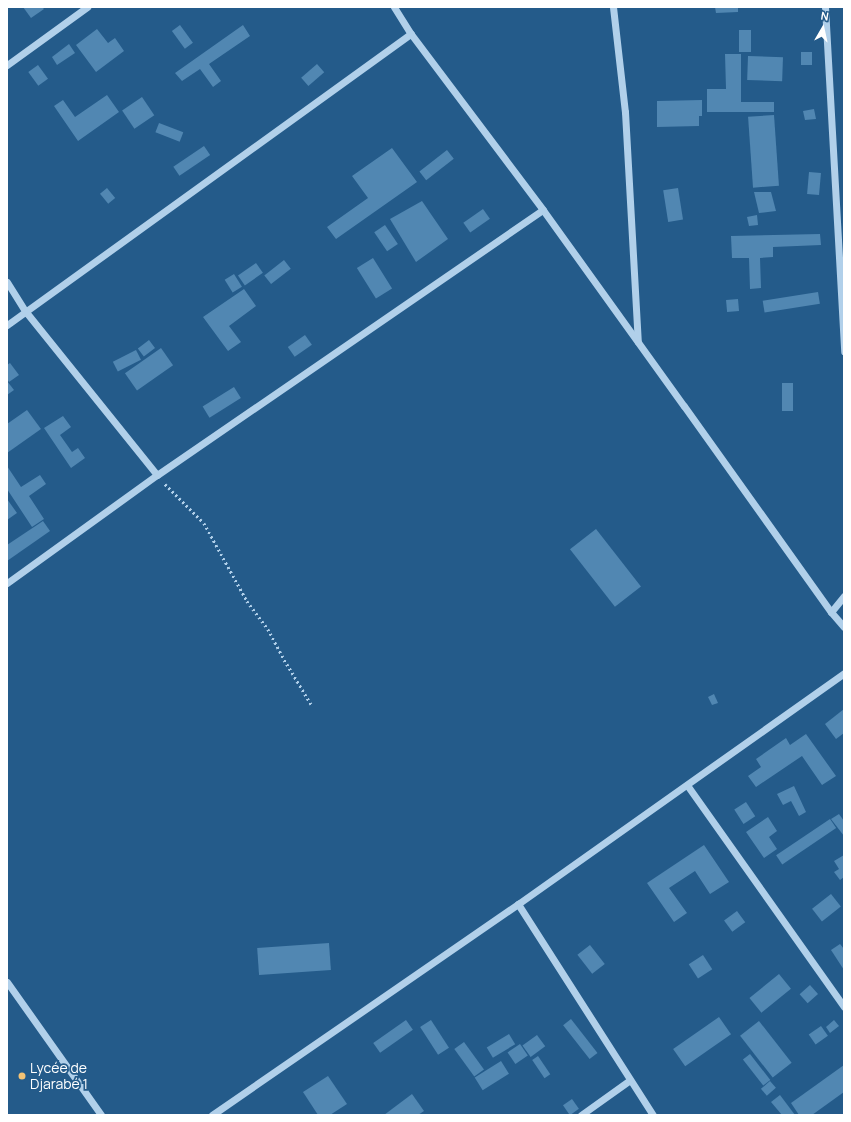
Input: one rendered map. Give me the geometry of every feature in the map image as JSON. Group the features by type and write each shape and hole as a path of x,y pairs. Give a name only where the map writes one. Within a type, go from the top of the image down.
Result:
{"street":[{"path":"7,65 87,7"},
{"path":"394,7 412,34 543,210 831,612 844,627"},
{"path":"613,7 625,112 638,342"},
{"path":"825,7 844,351"},
{"path":"7,325 412,34"},
{"path":"7,583 157,475 543,210"},
{"path":"7,282 26,312 157,475"},
{"path":"831,612 844,596"},
{"path":"212,1115 518,904 844,673"},
{"path":"687,785 844,1007"},
{"path":"518,904 653,1115"},
{"path":"7,982 101,1115"},
{"path":"581,1115 630,1080"}],"path":[{"path":"157,475 204,523 247,601 268,629 311,704"}],"building":[{"path":"23,7 42,7 44,9 31,18"},
{"path":"715,7 738,7 738,12 716,13"},
{"path":"180,25 193,43 185,49 172,31"},
{"path":"243,25 250,36 209,64 221,81 213,87 200,69 182,81 175,73"},
{"path":"97,29 108,43 115,38 124,51 96,72 76,45"},
{"path":"739,30 751,30 751,52 739,52"},
{"path":"69,44 75,53 57,65 52,57"},
{"path":"801,52 812,52 812,65 801,65"},
{"path":"725,54 741,54 741,102 774,102 774,112 707,112 707,89 726,89"},
{"path":"748,56 783,57 782,81 747,80"},
{"path":"317,64 324,72 308,86 301,78"},
{"path":"38,65 48,79 38,86 28,72"},
{"path":"107,95 119,112 78,141 54,106 63,100 75,117"},
{"path":"142,97 154,115 134,129 122,110"},
{"path":"702,100 702,116 699,116 699,126 657,127 657,101"},
{"path":"814,109 816,119 805,120 803,111"},
{"path":"774,115 779,186 753,188 748,117"},
{"path":"159,123 183,132 180,142 155,132"},
{"path":"204,146 210,155 179,176 173,167"},
{"path":"392,148 417,182 336,239 327,227 368,198 352,176"},
{"path":"447,150 454,159 426,180 419,172"},
{"path":"809,172 821,173 819,195 807,194"},
{"path":"107,188 115,198 108,204 100,194"},
{"path":"678,188 683,220 668,222 663,190"},
{"path":"754,192 771,192 776,211 759,213"},
{"path":"422,201 448,239 416,262 390,219"},
{"path":"483,209 490,219 470,233 463,223"},
{"path":"757,215 758,225 749,226 747,217"},
{"path":"385,225 398,244 387,251 374,232"},
{"path":"820,234 821,245 773,247 773,257 760,258 761,288 750,289 749,258 732,258 731,236"},
{"path":"373,258 392,289 376,299 357,268"},
{"path":"284,260 291,269 271,284 264,275"},
{"path":"256,263 263,273 245,285 238,276"},
{"path":"234,274 242,287 233,293 225,280"},
{"path":"244,289 256,306 229,326 241,342 228,351 203,317"},
{"path":"818,292 820,304 765,313 763,301"},
{"path":"738,299 739,311 727,312 726,300"},
{"path":"305,335 312,345 295,357 288,347"},
{"path":"149,340 155,348 144,356 138,348"},
{"path":"161,348 173,365 137,390 125,373"},
{"path":"136,350 141,360 118,372 113,362"},
{"path":"10,363 19,375 9,382 7,379 7,365"},
{"path":"7,381 14,390 7,395"},
{"path":"782,383 793,383 793,411 782,411"},
{"path":"234,387 241,398 210,418 203,407"},
{"path":"27,410 41,429 7,453 7,424"},
{"path":"63,416 71,427 60,435 72,452 78,448 85,458 71,468 44,428"},
{"path":"7,466 21,487 40,475 46,484 29,496 44,519 32,527 7,489"},
{"path":"7,499 17,513 7,520"},
{"path":"43,521 50,531 7,561 7,545"},
{"path":"596,529 641,587 615,607 570,549"},
{"path":"714,694 718,703 712,705 708,697"},
{"path":"844,709 844,733 836,739 825,724"},
{"path":"806,734 836,776 822,785 802,756 756,787 748,776 761,767 756,759 786,738 790,745"},
{"path":"794,786 806,812 799,816 791,801 783,805 777,794"},
{"path":"746,802 755,816 744,824 734,810"},
{"path":"839,814 844,821 844,836 831,819"},
{"path":"768,817 777,831 769,837 777,849 764,858 746,832"},
{"path":"830,819 836,828 782,864 776,855"},
{"path":"704,845 729,882 710,894 695,871 669,888 687,913 674,922 647,883"},
{"path":"844,855 844,877 840,880 834,872 839,869 834,861"},
{"path":"831,894 841,907 822,921 812,909"},
{"path":"737,911 745,922 732,932 724,920"},
{"path":"329,943 331,970 259,975 257,948"},
{"path":"840,944 844,949 844,970 831,950"},
{"path":"590,945 605,964 592,974 577,955"},
{"path":"703,955 712,969 698,979 689,964"},
{"path":"779,974 791,989 761,1013 749,998"},
{"path":"810,985 818,994 808,1003 800,994"},
{"path":"719,1017 731,1034 685,1066 673,1049"},
{"path":"571,1019 597,1053 590,1059 563,1025"},
{"path":"406,1020 413,1030 380,1053 373,1043"},
{"path":"431,1020 449,1048 438,1055 420,1027"},
{"path":"834,1020 839,1026 830,1033 826,1027"},
{"path":"759,1021 792,1063 773,1078 740,1036"},
{"path":"821,1026 828,1036 816,1044 809,1035"},
{"path":"509,1034 515,1044 493,1058 487,1047"},
{"path":"537,1035 545,1046 531,1057 522,1046"},
{"path":"464,1042 484,1070 474,1077 454,1049"},
{"path":"520,1044 528,1056 515,1064 508,1052"},
{"path":"750,1054 770,1080 763,1086 743,1060"},
{"path":"538,1056 550,1074 544,1078 532,1060"},
{"path":"501,1061 509,1074 483,1090 475,1077"},
{"path":"844,1065 844,1092 812,1115 799,1115 791,1103"},
{"path":"328,1076 347,1104 330,1115 318,1115 303,1092"},
{"path":"770,1081 776,1088 767,1096 761,1089"},
{"path":"412,1094 424,1111 418,1115 384,1115"},
{"path":"780,1095 795,1115 782,1115 771,1102"},
{"path":"572,1099 579,1109 570,1115 563,1105"}],"place":[{"name":"Lycée de Djarabé 1","path":"22,1076"}]}
